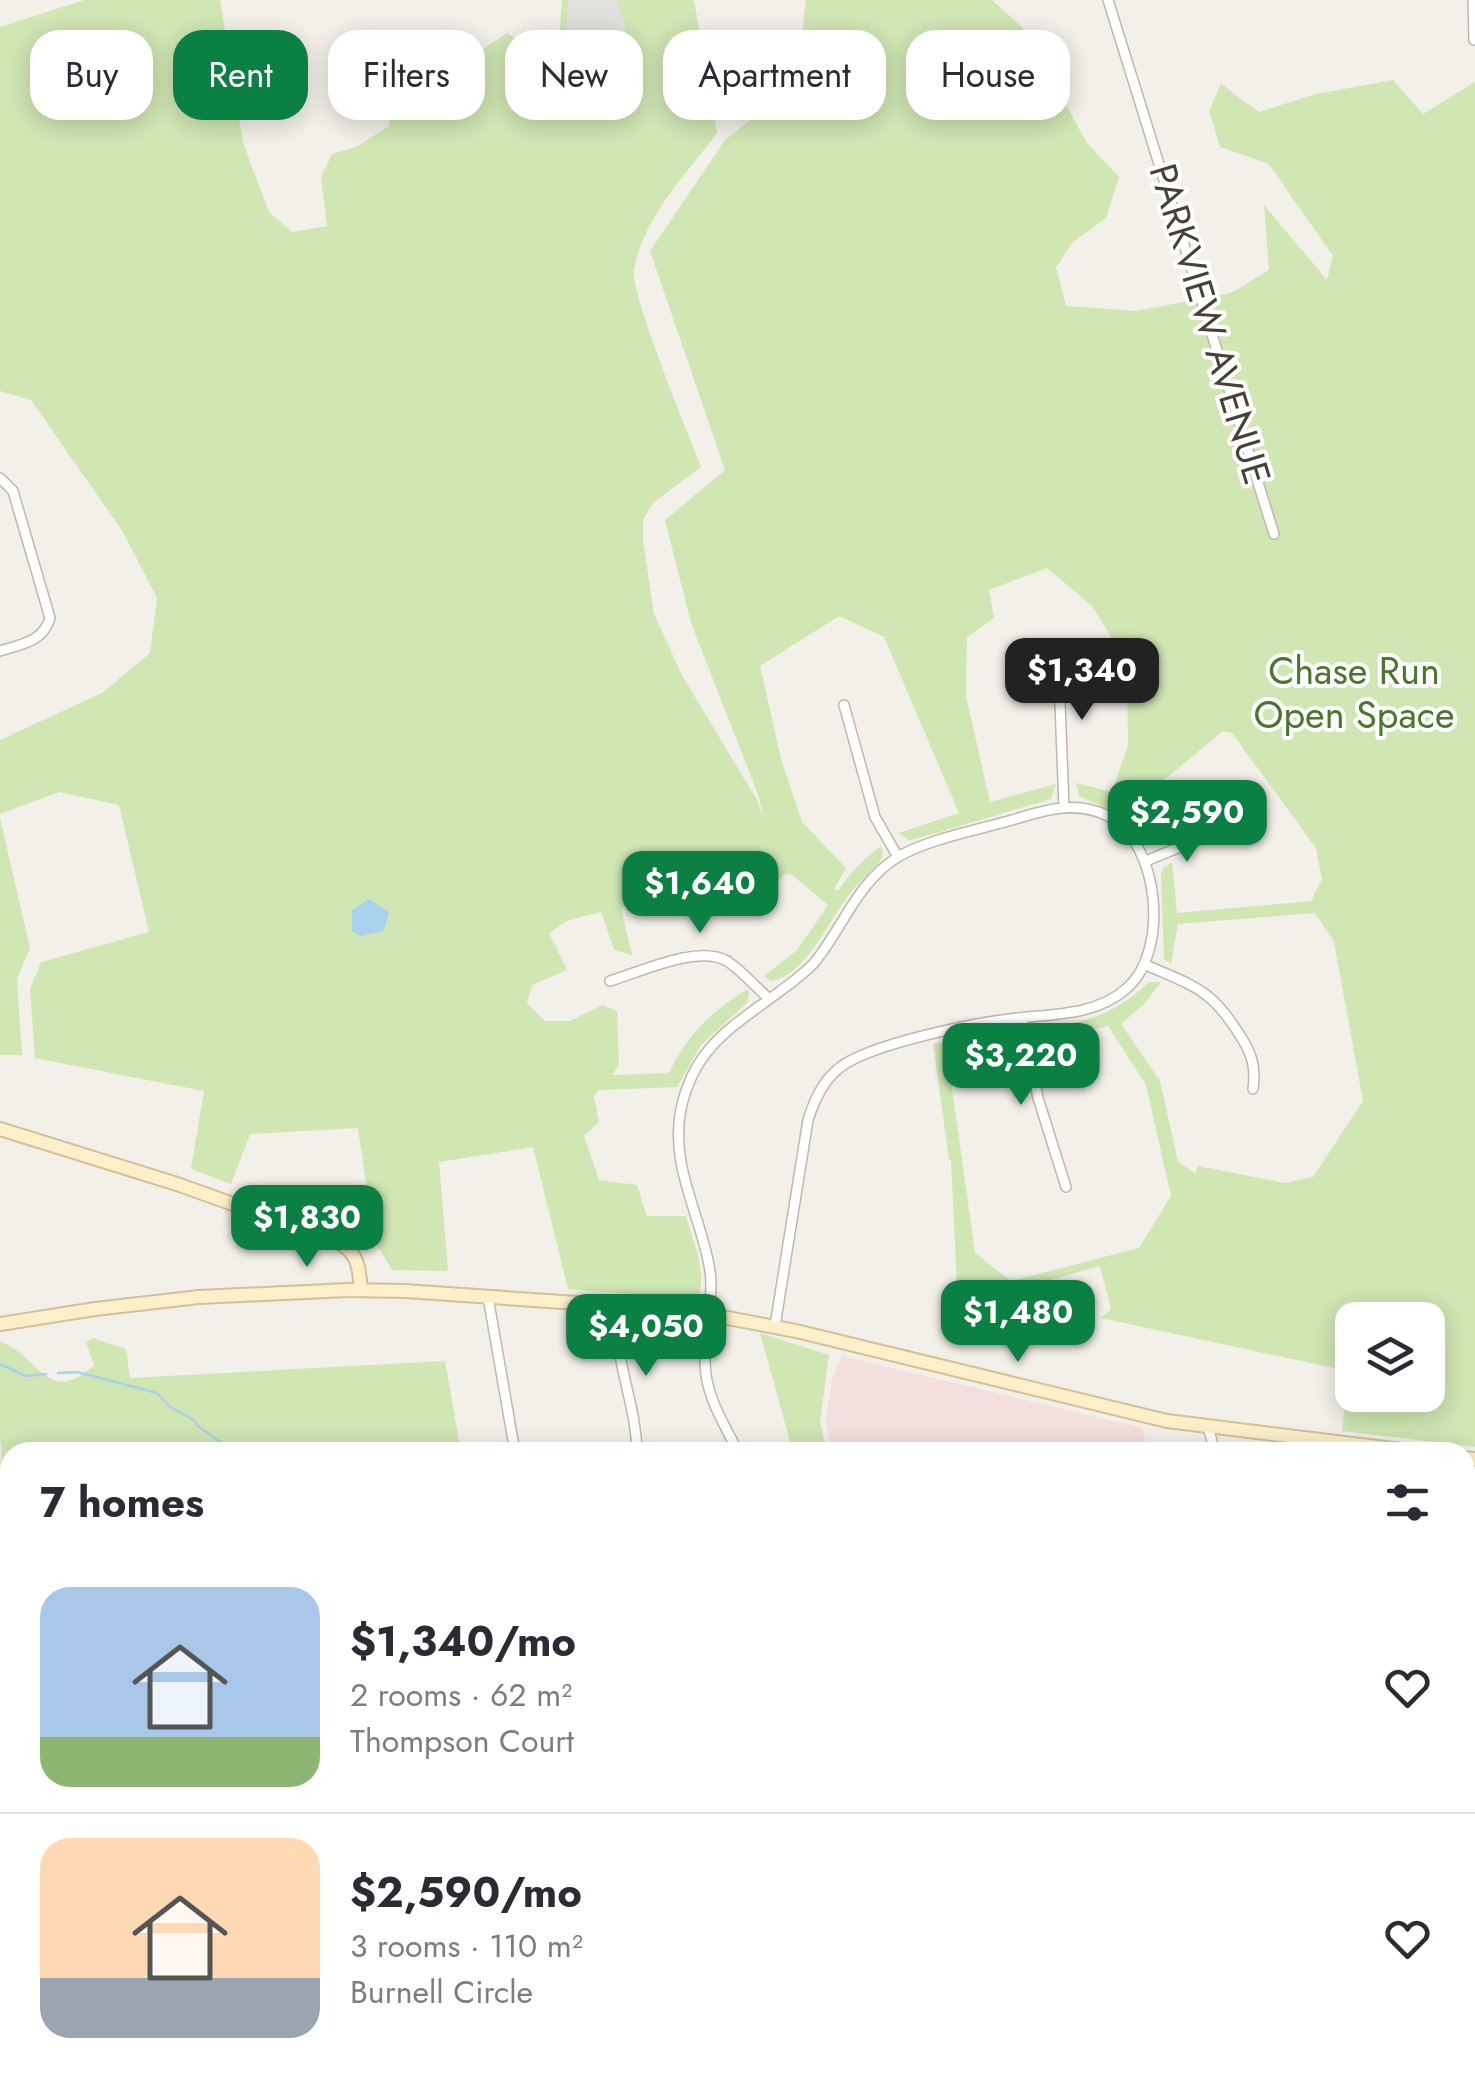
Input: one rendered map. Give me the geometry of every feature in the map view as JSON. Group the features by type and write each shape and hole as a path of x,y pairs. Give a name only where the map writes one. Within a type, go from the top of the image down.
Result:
{"main road":[{"path":"0,1129 177,1184 336,1241 347,1246 358,1259 360,1290"},
{"path":"0,1324 95,1308 199,1297 360,1290 617,1305 707,1314 774,1326 1108,1408 1208,1427 1334,1442"}],"street":[{"name":"PARKVIEW AVENUE","path":"1108,0 1274,534"},
{"path":"1473,0 1474,40"},
{"path":"0,478 12,491 50,618 38,638 0,651"},
{"path":"1040,649 1062,717 1064,807"},
{"path":"844,706 874,816 898,857"},
{"path":"733,1442 706,1380 711,1275 680,1156 680,1110 699,1059 721,1035 813,964 865,887 898,857 1048,809 1090,810 1116,821 1146,862 1152,920 1144,964 1125,990 1105,1002 1077,1012 933,1033 846,1062 824,1082 806,1132 774,1326"},
{"path":"1146,862 1214,833"},
{"path":"610,982 697,955 713,956 726,961 769,1000"},
{"path":"1144,964 1201,990 1220,1004 1252,1056 1253,1089"},
{"path":"1022,1018 1038,1098 1066,1187"},
{"path":"488,1296 514,1442"},
{"path":"617,1305 615,1331 636,1417 637,1442"},
{"path":"1208,1427 1212,1442"}],"shaded area":[{"path":"568,0 617,0 626,29 626,30 566,30"},
{"path":"842,1356 1142,1428 1146,1442 830,1442 826,1420 832,1379"}],"green space":[{"name":"Chase Run Open Space","path":"84,0 220,0 225,30 173,30 173,120 239,120 243,143 269,212 292,232 327,226 321,178 332,154 358,146 389,126 389,120 485,120 485,48 505,34 505,120 643,120 643,30 560,30 562,0 694,0 699,30 663,30 663,120 715,120 717,133 656,215 634,270 650,334 701,467 654,502 643,519 643,541 654,614 683,677 757,800 763,818 759,797 691,623 665,520 725,470 650,251 725,140 750,120 886,120 886,30 803,30 806,0 992,0 1024,29 906,30 906,120 1070,120 1070,112 1087,143 1119,177 1106,218 1073,242 1056,267 1066,306 1136,311 1231,293 1269,270 1264,205 1327,280 1333,256 1269,164 1220,147 1209,111 1221,84 1259,112 1316,94 1393,80 1423,114 1475,82 1475,1442 1433,1442 1342,1431 1344,1412 1445,1412 1445,1302 1335,1302 1335,1368 1101,1318 1111,1309 1100,1266 958,1306 951,1160 933,1044 1003,1032 1012,1034 1017,1041 947,1053 975,1253 1011,1281 1139,1248 1171,1196 1146,1085 1108,1026 1039,1040 1044,1027 1101,1015 1149,982 1161,982 1121,1024 1160,1081 1178,1162 1195,1173 1198,1166 1285,1183 1313,1177 1363,1101 1334,942 1315,913 1178,924 1171,964 1164,959 1163,868 1172,862 1177,913 1311,901 1322,879 1316,848 1232,733 1223,731 1134,805 1165,841 1151,842 1126,819 1079,796 1076,783 1112,792 1128,745 1127,663 1092,606 1047,568 989,590 994,618 967,637 966,696 990,802 1056,784 1051,799 916,839 909,840 899,833 959,813 884,637 839,616 760,666 781,759 802,822 846,868 834,889 838,891 881,846 883,852 805,959 782,978 770,981 764,976 797,950 828,905 791,874 783,875 767,894 747,904 697,886 654,890 621,908 632,955 614,950 601,912 569,920 549,933 567,970 532,985 527,1003 545,1021 570,1021 603,1005 617,1011 619,1065 612,1075 669,1073 702,1025 735,997 747,989 749,992 747,1003 701,1045 677,1087 599,1090 594,1096 599,1122 584,1136 599,1180 637,1185 647,1216 686,1216 701,1270 696,1299 568,1289 533,1147 439,1162 448,1271 392,1270 375,1242 358,1128 250,1134 231,1184 191,1169 204,1091 35,1058 30,989 41,962 149,932 119,805 59,792 0,814 0,740 102,693 150,653 157,598 123,532 31,400 0,391 0,27"},
{"path":"0,818 30,948 17,979 22,1055 0,1055"},
{"path":"760,1333 829,1355 820,1421 825,1442 790,1442"},
{"path":"93,1338 126,1349 130,1378 445,1361 459,1442 0,1442 0,1341 55,1381 78,1377 94,1365 86,1342"}],"water":[{"path":"369,899 389,912 384,931 360,936 352,931 352,910"}],"waterway":[{"path":"0,1364 26,1376 46,1374"},
{"path":"58,1373 77,1372 157,1393 170,1407 194,1420 220,1442"}]}
